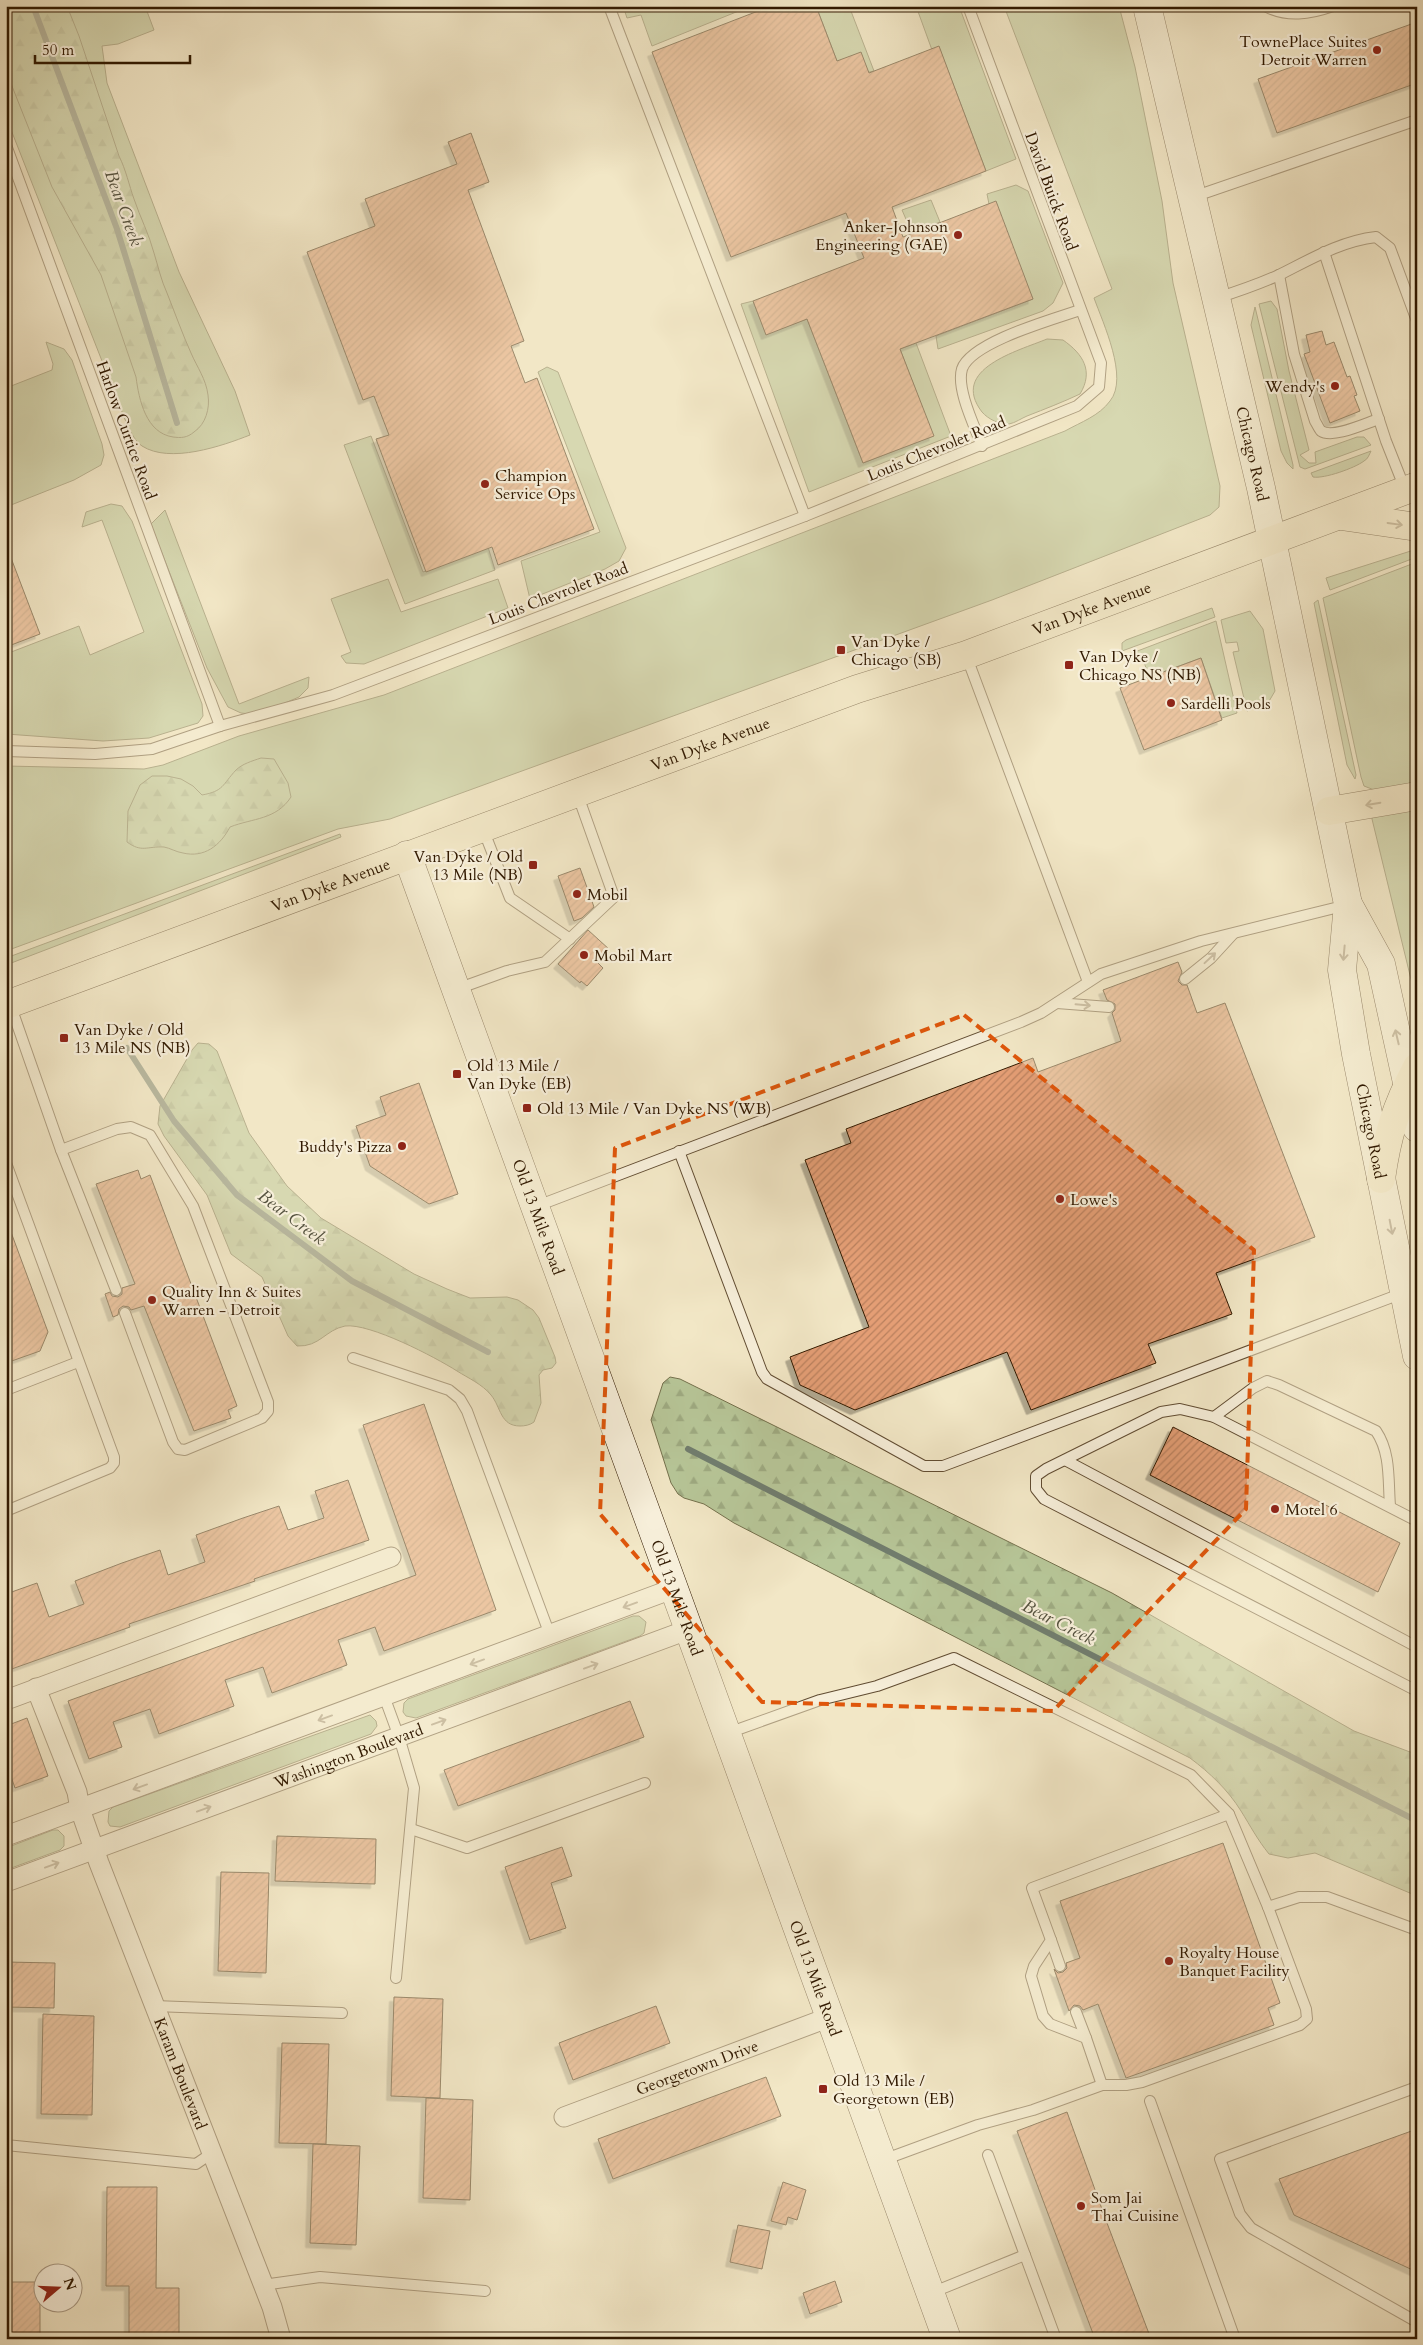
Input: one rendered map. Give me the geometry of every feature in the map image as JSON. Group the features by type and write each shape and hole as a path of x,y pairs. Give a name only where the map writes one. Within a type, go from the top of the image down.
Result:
{"main road":[{"name":"Chicago Road","path":"1147,6 1273,542 1348,904 1342,970 1356,1054 1417,1356"},
{"name":"Van Dyke Avenue","path":"8,1004 857,689 966,654 1273,542 1411,488"},
{"path":"1340,516 1417,527"},
{"path":"1329,811 1417,796"},
{"name":"Old 13 Mile Road","path":"407,855 947,2339"},
{"name":"Chicago Road","path":"1348,904 1381,964 1412,1076 1417,1128"},
{"path":"1381,1179 1386,1141 1396,1110 1412,1076"}],"street":[{"path":"6,1700 391,1556"},
{"path":"6,1836 675,1588"},
{"name":"Washington Boulevard","path":"6,1882 690,1630"},
{"name":"Karam Boulevard","path":"36,1688 77,1792 80,1809 94,1850 263,2285 281,2339"},
{"name":"Georgetown Drive","path":"564,2117 830,2017"}],"lane":[{"path":"609,6 805,516"},
{"name":"David Buick Road","path":"968,6 1101,363 1099,387"},
{"path":"1265,6 1277,13 1311,14 1333,6"},
{"path":"1192,197 1417,120"},
{"name":"Harlow Curtice Road","path":"6,145 220,726"},
{"path":"1217,298 1253,286 1324,252 1361,239 1376,237 1390,248 1417,321"},
{"path":"1324,252 1379,419 1411,488"},
{"path":"1279,274 1294,354 1315,421 1321,430 1328,434 1339,432 1379,419"},
{"path":"982,446 962,395 962,369 972,355 995,341 1080,310"},
{"name":"Louis Chevrolet Road","path":"6,751 124,753 152,749 220,726 333,695 805,516 982,446 1077,406 1099,387"},
{"path":"966,654 1088,982"},
{"path":"456,989 506,971 545,962 614,897 578,793"},
{"path":"482,828 510,898 570,939"},
{"path":"536,1207 1021,1022 1057,1003 1101,974 1201,941 1348,904"},
{"path":"1185,979 1211,958 1232,934"},
{"path":"1057,1003 1109,1007"},
{"path":"8,1004 61,1150 116,1290"},
{"path":"61,1150 117,1129 131,1127 150,1135 193,1206 268,1402 268,1411 262,1418 185,1450 178,1449 172,1442 125,1313"},
{"path":"679,1151 762,1372 767,1379 924,1466 943,1466 1404,1293"},
{"path":"6,1163 114,1457 114,1463 110,1468 6,1510"},
{"path":"353,1358 449,1390 460,1399 467,1411 550,1635"},
{"path":"6,1390 78,1362"},
{"path":"1214,1417 1254,1388 1267,1381 1376,1431 1384,1443 1387,1457 1390,1506"},
{"path":"1417,1521 1214,1417 1180,1409 1161,1412 1036,1476 1036,1489 1044,1500 1417,1691"},
{"path":"1065,1460 1417,1646"},
{"path":"727,1734 820,1700 877,1686 954,1658 1191,1775 1230,1814 1268,1907 1306,2009 1307,2019 1300,2025 1142,2082 1126,2085 1102,2085 1033,2110 978,2125 882,2160"},
{"path":"384,1696 399,1737 414,1788 396,1978"},
{"path":"411,1829 467,1848 645,1783"},
{"path":"1060,1966 1032,1888 1230,1814"},
{"path":"1268,1907 1299,1897 1328,1897 1417,1930"},
{"path":"1051,1940 1034,1966 1031,1976 1043,2016 1050,2024 1086,2038"},
{"path":"154,2006 342,2013"},
{"path":"1076,2012 1102,2085"},
{"path":"1417,2087 1220,2159 1240,2214 1251,2228 1417,2322"},
{"path":"1150,2101 1235,2339"},
{"path":"6,2145 196,2164 212,2152"},
{"path":"988,2155 1056,2339"},
{"path":"930,2293 1025,2255"},
{"path":"263,2285 320,2277 485,2291"}],"highlighted area":[{"path":"964,1015 1254,1250 1246,1509 1053,1711 762,1702 600,1514 615,1148"}],"green space":[{"path":"6,6 145,6 154,30 118,44 102,46 107,83 179,272 235,391 250,435 211,448 181,453 167,453 154,451 142,446 128,427 6,117"},
{"path":"6,6 67,6 126,172 136,206 150,239 163,283 207,389 208,405 206,415 202,425 189,435 173,437 156,429 150,422 142,405 136,377 101,275 52,187 6,71"},
{"path":"623,6 751,6 652,46 641,15 627,18"},
{"path":"816,6 849,6 874,71 869,72 837,61"},
{"path":"916,6 959,6 1016,159 986,171 939,47 932,50"},
{"path":"1004,6 1119,6 1135,67 1162,201 1173,283 1220,486 1219,507 1210,515 992,600 390,819 338,829 6,951 6,766 144,769 163,765 239,736 384,695 1065,431 1101,411 1110,401 1115,391 1117,379 1112,350 1094,298 1112,289"},
{"path":"1016,185 1028,191 1063,283 1053,303 1043,311 938,349 936,336 1033,299 989,204 987,194"},
{"path":"931,200 940,222 912,233 902,210"},
{"path":"753,301 766,334 807,319 863,463 933,436 900,349 916,343 951,436 809,492 741,304"},
{"path":"1271,301 1277,309 1289,371 1309,450 1300,455 1309,463 1316,463 1315,452 1357,437 1364,437 1371,445 1305,469 1300,467 1259,304"},
{"path":"1255,307 1293,469 1287,463 1281,451 1251,325"},
{"path":"1047,339 1063,340 1081,357 1086,370 1086,378 1080,394 1011,423 1002,424 987,417 974,397 974,384 980,373 1005,356"},
{"path":"46,342 64,349 72,360 102,444 104,455 101,465 74,480 6,507 6,388 52,370 53,364"},
{"path":"547,367 558,372 626,548 619,561 605,569 530,599 521,561 600,532 538,372"},
{"path":"371,436 423,572 488,547 495,570 405,604 344,445"},
{"path":"1371,451 1368,457 1360,464 1347,470 1318,477 1313,477 1311,473"},
{"path":"111,504 122,506 132,521 202,704 203,716 198,723 149,738 103,741 6,734 6,654 79,626 90,655 144,632 102,520 82,527 86,512"},
{"path":"165,510 239,704 309,677 308,688 299,697 266,711 250,714 241,713 228,707 207,668 151,524"},
{"path":"1417,549 1417,557 1330,590 1326,578"},
{"path":"1417,562 1417,786 1377,791 1364,786 1361,777 1323,598"},
{"path":"388,579 401,612 498,579 508,608 364,664 346,663 341,656 351,652 331,599"},
{"path":"1318,600 1356,775 1355,779 1347,765 1314,603"},
{"path":"1212,608 1215,617 1122,651 1122,643 1126,640"},
{"path":"1250,611 1263,629 1275,691 1268,703 1247,711 1233,652 1239,651 1237,642 1226,643 1221,620"},
{"path":"1216,621 1237,713 1222,718 1201,658 1149,677 1144,662 1131,663 1127,655"},
{"path":"261,758 274,759 288,783 291,797 278,810 264,817 230,827 216,845 198,854 180,852 164,847 141,848 127,842 128,811 140,785 152,776 167,776 181,779 193,786 202,795 215,792 222,787 238,768"},
{"path":"1417,805 1417,1004 1372,814"},
{"path":"340,834 341,837 6,965 6,958"},
{"path":"198,1043 209,1044 217,1051 249,1133 287,1186 321,1218 414,1274 447,1289 470,1298 507,1297 518,1300 533,1310 539,1318 556,1363 552,1368 543,1370 539,1375 541,1403 534,1422 522,1426 508,1423 491,1395 479,1384 434,1358 386,1335 356,1326 345,1326 305,1346 297,1346 288,1336 262,1277 231,1254 207,1195 164,1136 158,1124 160,1106 192,1050"},
{"path":"670,1377 680,1379 1112,1593 1354,1731 1417,1753 1417,1896 1315,1853 1288,1858 1269,1854 1230,1796 1190,1758 734,1523 704,1504 684,1498 678,1494 671,1483 651,1420 663,1383"},
{"path":"633,1616 639,1616 646,1622 644,1633 640,1636 416,1718 406,1716 403,1712 404,1703 408,1699"},
{"path":"370,1715 376,1721 377,1726 371,1734 120,1827 110,1826 108,1822 109,1811 113,1807"},
{"path":"53,1830 58,1830 64,1836 64,1846 60,1850 6,1870 6,1848"}],"building":[{"name":"Anker-Johnson Engineering (GAE)","path":"771,6 816,6 837,61 861,52 869,73 939,46 986,171 892,207 903,237 996,201 1033,299 900,349 934,436 863,463 807,319 766,335 753,301 864,258 846,213 731,257 652,52"},
{"name":"TownePlace Suites Detroit Warren","path":"1417,22 1417,83 1277,133 1258,79"},
{"path":"471,133 489,182 468,190 524,341 511,346 525,383 537,378 594,529 498,565 492,547 426,572 376,439 389,435 374,396 363,400 307,252 375,226 365,199 457,164 448,142"},
{"name":"Wendy's","path":"1322,331 1326,345 1334,342 1347,377 1350,376 1357,395 1354,396 1360,411 1330,423 1304,354 1310,352 1306,335"},
{"path":"8,550 40,634 6,647 6,551"},
{"name":"Sardelli Pools","path":"1201,658 1222,720 1144,750 1120,688"},
{"path":"580,868 594,907 582,918 574,921 558,876"},
{"path":"588,930 610,950 598,963 603,968 587,986 581,981 580,983 558,964"},
{"name":"Lowe's","path":"1178,962 1182,972 1178,981 1182,985 1187,985 1197,1013 1225,1003 1315,1237 1216,1273 1232,1314 1148,1344 1156,1363 1031,1410 1007,1352 855,1410 800,1385 790,1357 869,1327 805,1160 851,1143 846,1129 1033,1058 1038,1072 1121,1041 1112,1013 1115,1010 1115,1004 1107,1000 1103,990"},
{"name":"Buddy's Pizza","path":"419,1083 458,1194 429,1204 370,1166 356,1126 386,1115 380,1097"},
{"name":"Quality Inn & Suites Warren - Detroit","path":"138,1170 141,1179 150,1175 237,1406 228,1410 231,1418 194,1431 144,1306 131,1310 129,1307 123,1306 119,1309 118,1315 113,1317 105,1294 110,1292 112,1296 118,1297 122,1294 122,1288 135,1284 96,1184"},
{"path":"6,1224 8,1224 48,1332 40,1351 6,1363"},
{"path":"424,1404 496,1610 384,1651 375,1627 338,1640 347,1665 272,1693 263,1667 225,1680 234,1706 159,1734 150,1709 113,1722 122,1747 89,1759 68,1701 416,1575 363,1425"},
{"name":"Motel 6","path":"1173,1427 1400,1543 1378,1592 1150,1475"},
{"path":"348,1480 369,1540 129,1624 130,1627 6,1671 6,1594 37,1583 49,1617 84,1604 75,1581 122,1563 160,1550 168,1575 205,1562 196,1535 243,1518 279,1506 288,1530 324,1518 315,1491"},
{"path":"630,1701 644,1737 458,1806 444,1770"},
{"path":"27,1718 48,1776 15,1788 6,1762 6,1726"},
{"path":"277,1836 376,1839 375,1884 275,1881"},
{"name":"Royalty House Banquet Facility","path":"1223,1843 1280,2003 1268,2008 1274,2025 1126,2078 1098,2004 1083,2010 1080,2006 1074,2005 1069,2011 1054,1969 1058,1973 1063,1972 1067,1968 1066,1963 1080,1958 1060,1901"},
{"path":"562,1847 572,1876 551,1883 566,1928 530,1940 505,1867"},
{"path":"221,1872 269,1873 266,1973 218,1971"},
{"path":"6,1962 55,1963 54,2008 6,2007"},
{"path":"394,1997 443,1999 440,2098 391,2096"},
{"path":"656,2006 670,2043 573,2080 559,2043"},
{"path":"43,2014 94,2016 92,2115 41,2114"},
{"path":"282,2043 329,2044 326,2144 279,2143"},
{"path":"766,2077 781,2116 613,2179 598,2139"},
{"path":"426,2098 473,2100 470,2200 423,2198"},
{"path":"1067,2112 1151,2339 1095,2339 1017,2131"},
{"path":"1417,2129 1417,2272 1294,2215 1279,2179"},
{"path":"313,2144 360,2146 356,2245 310,2243"},
{"path":"783,2182 806,2190 797,2220 788,2217 786,2225 771,2221"},
{"path":"107,2187 157,2187 156,2288 179,2288 179,2339 129,2339 129,2286 106,2286"},
{"path":"738,2225 770,2231 762,2269 730,2262"},
{"path":"835,2281 842,2302 810,2314 803,2293"},
{"path":"6,2282 32,2282 32,2312 40,2312 40,2339 6,2339"}],"waterway":[{"name":"Bear Creek","path":"33,6 117,229 177,423"},
{"name":"Bear Creek","path":"127,1048 174,1121 237,1195 352,1281 488,1352"},
{"name":"Bear Creek","path":"688,1449 1417,1821"}],"place":[{"name":"TownePlace Suites Detroit Warren","path":"1377,50"},
{"name":"Anker-Johnson Engineering (GAE)","path":"958,235"},
{"name":"Wendy's","path":"1335,386"},
{"name":"Champion Service Ops","path":"485,484"},
{"name":"Van Dyke / Chicago (SB)","path":"841,650"},
{"name":"Van Dyke / Chicago NS (NB)","path":"1069,665"},
{"name":"Sardelli Pools","path":"1171,703"},
{"name":"Van Dyke / Old 13 Mile (NB)","path":"533,865"},
{"name":"Mobil","path":"577,894"},
{"name":"Mobil Mart","path":"584,955"},
{"name":"Van Dyke / Old 13 Mile NS (NB)","path":"64,1038"},
{"name":"Old 13 Mile / Van Dyke (EB)","path":"457,1074"},
{"name":"Old 13 Mile / Van Dyke NS (WB)","path":"527,1108"},
{"name":"Buddy's Pizza","path":"402,1146"},
{"name":"Lowe's","path":"1060,1199"},
{"name":"Quality Inn & Suites Warren - Detroit","path":"152,1300"},
{"name":"Motel 6","path":"1275,1509"},
{"name":"Royalty House Banquet Facility","path":"1169,1961"},
{"name":"Old 13 Mile / Georgetown (EB)","path":"823,2089"},
{"name":"Som Jai Thai Cuisine","path":"1081,2206"}]}
